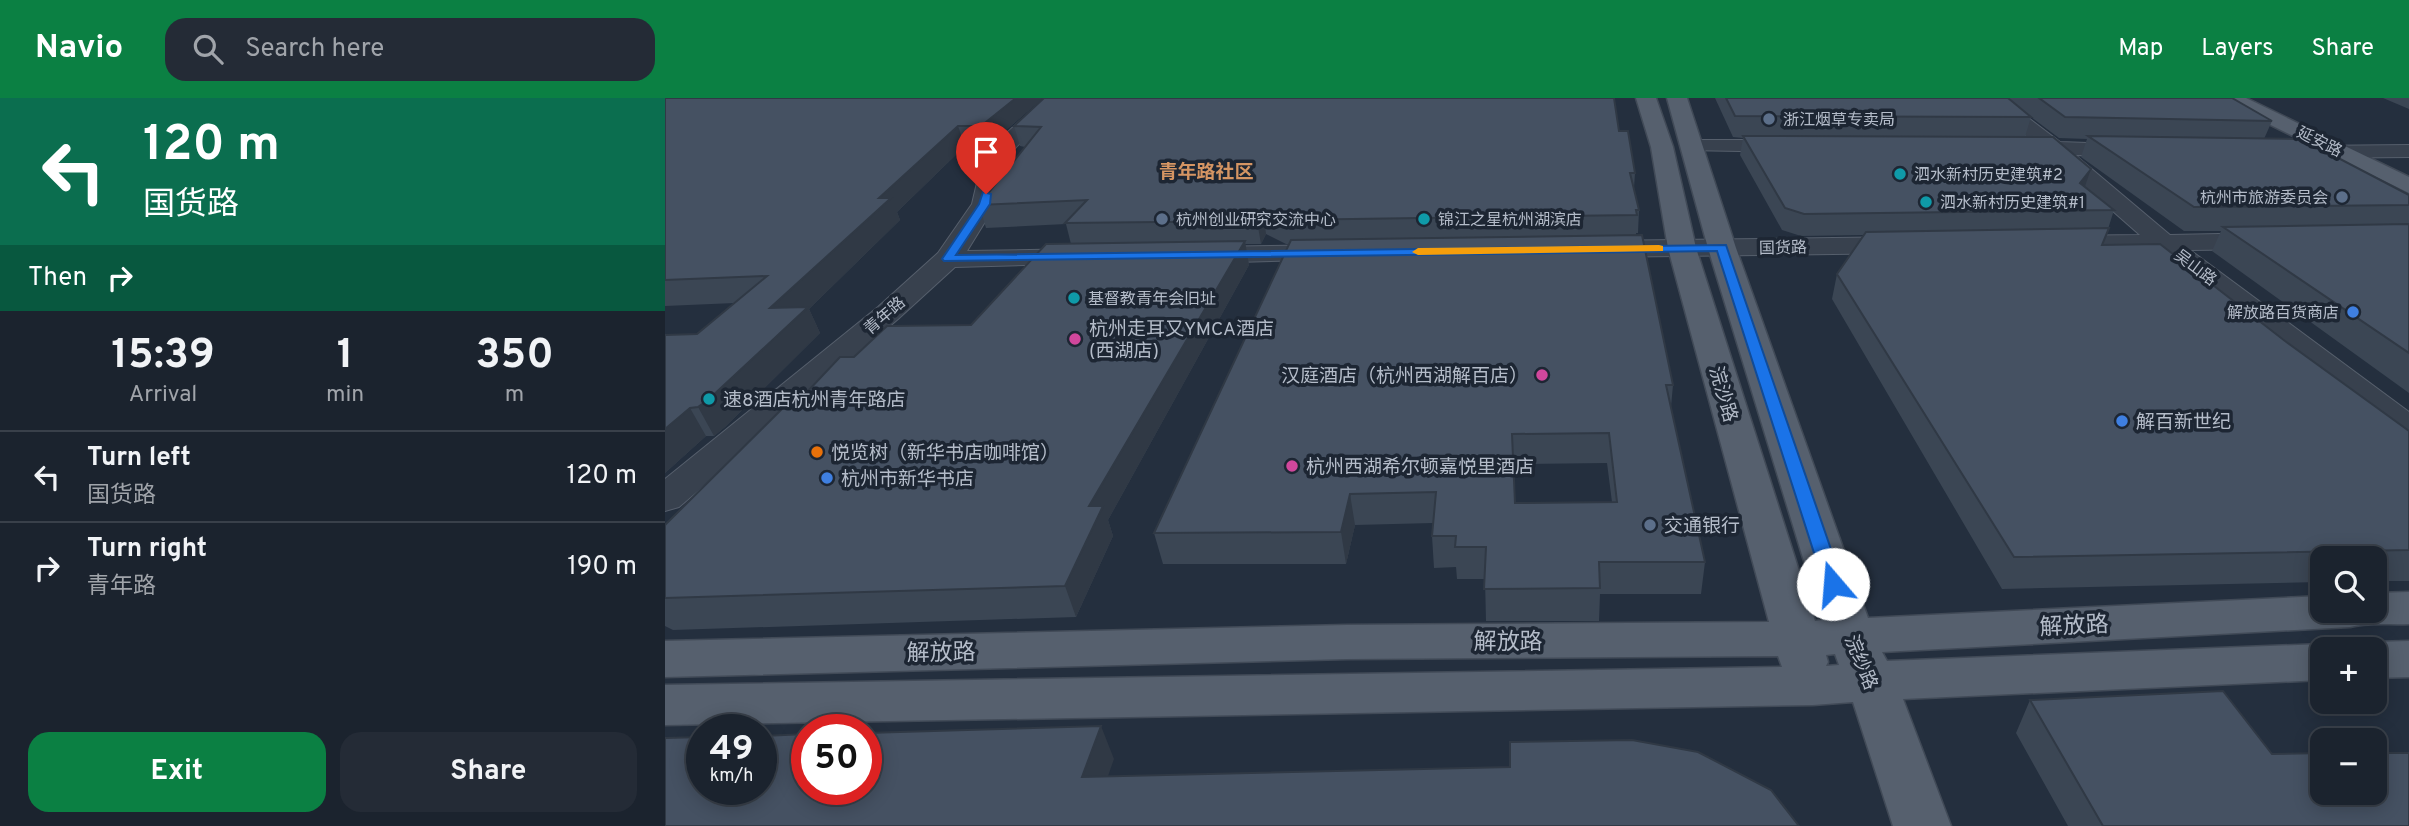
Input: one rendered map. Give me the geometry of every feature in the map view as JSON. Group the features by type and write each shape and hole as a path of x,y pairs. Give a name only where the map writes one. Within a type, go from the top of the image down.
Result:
{"main road":[{"name":"浣沙路","path":"1646,98 1662,147 1682,248 1795,639 1813,686"},
{"name":"浣纱路","path":"1677,98 1722,248 1861,659 1922,826"},
{"name":"延安路","path":"2231,98 2409,186"},
{"name":"延安路","path":"2267,98 2409,165"},
{"path":"2387,609 2409,608"},
{"name":"解放路","path":"665,705 1813,686 1861,659 2310,615"},
{"name":"解放路","path":"665,659 1347,642 1795,639 1861,659 2310,662"},
{"path":"2387,660 2409,659"}],"street":[{"name":"青年路","path":"665,499 888,313 948,259 984,204 992,158 1058,98"},
{"name":"吴山路","path":"1990,98 2055,149 2163,242 2409,429"},
{"path":"1693,146 1817,146"},
{"path":"2004,147 2151,150"},
{"path":"2289,152 2409,150"},
{"path":"2025,244 2286,240"},
{"name":"国货路","path":"1575,250 1929,245"},
{"path":"1179,255 1359,253"},
{"path":"948,259 1110,256"}],"building":[{"path":"665,98 1016,98 981,126 958,126 879,198 891,198 770,308 808,307 709,399 698,407 690,408 665,429 665,335 697,334 767,276 665,280"},
{"path":"1044,98 1614,98 1619,131 1628,131 1635,173 1630,173 1639,210 1636,210 1637,215 1282,220 1263,211 1257,221 1065,223 1087,200 979,205 1041,127 1014,126"},
{"path":"1726,98 2008,98 2031,117 1735,116"},
{"path":"2039,98 2232,98 2272,121 2065,117"},
{"path":"1743,136 2053,137 2091,169 2080,183 2114,210 1804,214 1785,208"},
{"path":"2088,136 2302,139 2409,195 2409,205 2194,207"},
{"path":"2409,224 2409,353 2223,227"},
{"name":"解百新世纪","path":"2109,228 2102,245 2160,244 2285,341 2409,431 2409,550 2387,550 2387,546 2310,546 2310,552 2014,557 1837,274 1866,232"},
{"path":"1642,235 1673,385 1666,385 1705,562 1599,562 1600,588 1484,589 1486,547 1455,547 1456,536 1432,536 1436,492 1350,494 1341,532 1154,533 1291,240","holes":["1609,433 1617,502 1515,503 1512,434"]},
{"path":"1245,241 1089,506 1103,506 1065,586 665,598 665,525 800,391 808,391 840,357 854,357 887,326 971,325 1046,244"},
{"path":"2223,691 2272,754 2310,753 2310,805 2387,805 2387,753 2409,753 2409,826 2103,826 2030,700"},
{"path":"1101,726 1082,777 1510,767 1510,742 1632,740 1698,752 1771,790 1799,826 665,826 665,738 686,737 686,805 777,805 777,735 791,735 791,805 882,805 882,733"}],"slow traffic":[{"path":"1418,252 1659,248"}],"place":[{"name":"浙江烟草专卖局","path":"1769,119"},
{"name":"泗水新村历史建筑#2","path":"1900,174"},
{"name":"杭州市旅游委员会","path":"2342,197"},
{"name":"泗水新村历史建筑#1","path":"1926,202"},
{"name":"杭州创业研究交流中心","path":"1162,219"},
{"name":"锦江之星杭州湖滨店","path":"1424,219"},
{"name":"基督教青年会旧址","path":"1074,298"},
{"name":"解放路百货商店","path":"2353,312"},
{"name":"杭州走耳又YMCA酒店 (西湖店)","path":"1075,339"},
{"name":"汉庭酒店（杭州西湖解百店）","path":"1542,375"},
{"name":"速8酒店杭州青年路店","path":"709,399"},
{"name":"解百新世纪","path":"2122,421"},
{"name":"悦览树（新华书店咖啡馆）","path":"817,452"},
{"name":"杭州西湖希尔顿嘉悦里酒店","path":"1292,466"},
{"name":"杭州市新华书店","path":"827,478"},
{"name":"交通银行","path":"1650,525"}],"district":[{"name":"青年路社区","path":"1206,171"}],"route":[{"path":"986,194 984,204 948,259 1722,248 1833,584"}]}
